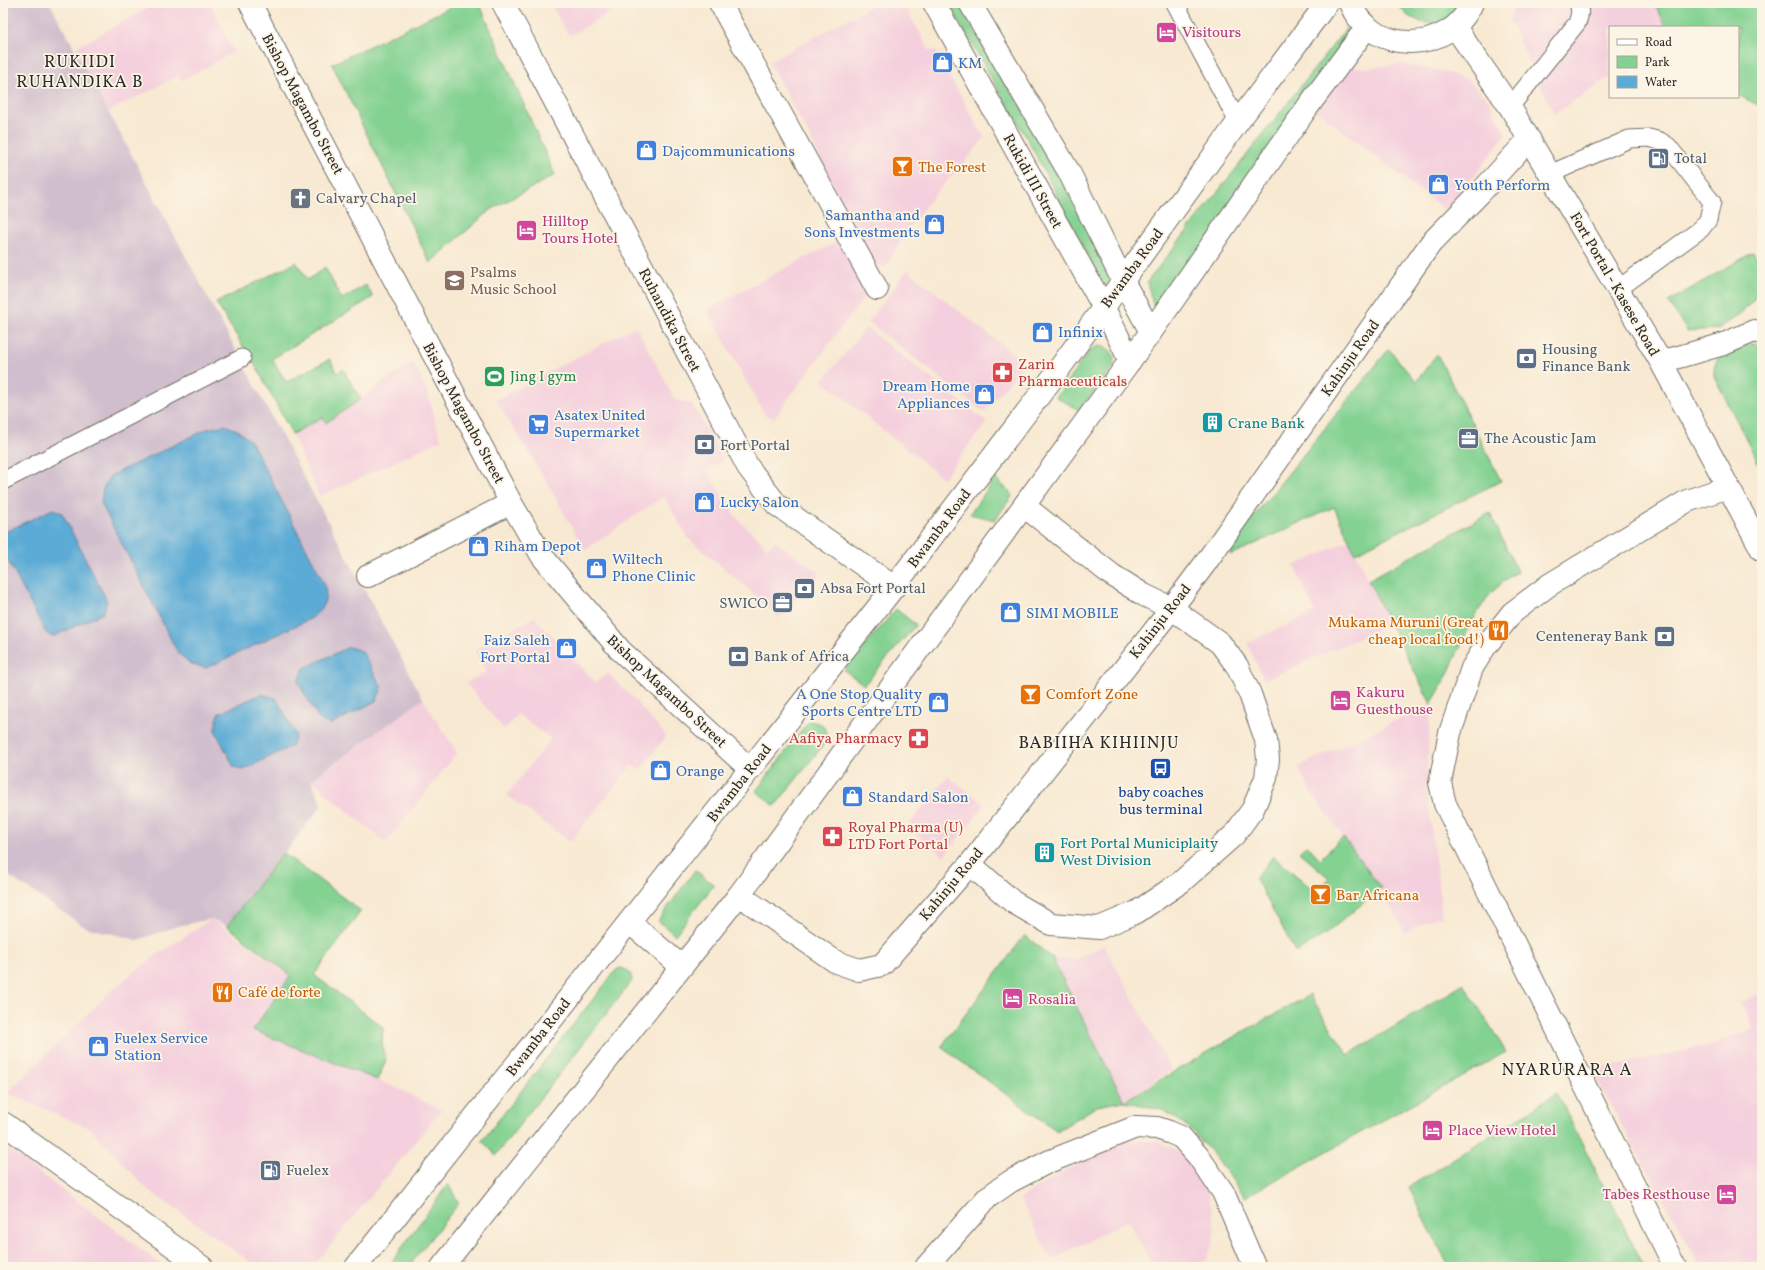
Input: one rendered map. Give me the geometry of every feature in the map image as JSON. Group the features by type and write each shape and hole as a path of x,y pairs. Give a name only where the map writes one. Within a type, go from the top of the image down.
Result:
{"main road":[{"name":"Bishop Magambo Street","path":"250,3 511,503 542,556 620,650 750,769"},
{"name":"Ruhandika Street","path":"503,3 748,467 777,505 894,588"},
{"path":"720,3 876,289"},
{"name":"Rukidi III Street","path":"934,3 1104,308 1130,361"},
{"path":"970,3 1069,172 1123,281 1151,332"},
{"name":"Bwamba Road","path":"356,1267 894,588 1052,380 1238,122 1326,3"},
{"path":"1350,3 1358,17 1368,27 1388,39 1411,43 1435,38 1455,26 1469,11 1472,3"},
{"name":"Fort Portal - Kasese Road","path":"1455,26 1510,107 1661,362 1762,550"},
{"path":"442,1267 739,895 1130,361 1309,105 1368,27"},
{"name":"Kahinju Road","path":"739,895 836,962 859,970 882,965 970,864 1171,608 1209,558 1431,243 1480,193 1529,139"},
{"path":"1661,362 1724,344 1754,331 1762,333"},
{"path":"1675,1267 1445,804 1440,783 1450,733 1472,668 1485,647 1512,613 1549,585 1680,505 1728,486"},
{"path":"368,576 511,503"},
{"path":"970,864 1013,902 1051,924 1100,928 1137,912 1181,882 1234,835 1253,809 1266,778 1268,759 1266,740 1250,694 1237,666 1220,643 1171,608 1144,595 1112,575 1024,506"},
{"path":"629,922 681,966"},
{"path":"3,1123 202,1267"},
{"path":"926,1267 988,1197 1011,1181 1048,1162 1136,1127 1147,1127 1169,1132 1181,1137 1198,1156 1223,1192 1255,1267"}],"lane":[{"path":"1175,3 1238,122"},
{"path":"1510,107 1577,23 1580,17 1580,7 1578,3"},
{"path":"1550,174 1629,139 1649,138 1660,141 1668,146 1712,202 1708,220 1701,229 1618,289"},
{"path":"3,481 242,358"}],"shaded area":[{"path":"3,3 50,3 423,699 311,780 322,805 227,926 211,919 178,926 138,940 85,927 3,872"},
{"path":"157,3 210,3 234,52 181,81 178,76 105,113 77,47"},
{"path":"550,3 627,3 569,36"},
{"path":"877,3 903,3 930,51 935,50 984,138 964,163 939,189 908,228 886,267 875,266 804,126 769,62"},
{"path":"1516,3 1654,3 1666,26 1609,26 1609,78 1554,114 1509,20"},
{"path":"1402,64 1442,71 1467,79 1487,98 1506,134 1455,201 1449,213 1309,105 1338,66 1368,68"},
{"path":"840,240 868,292 774,418 765,415 707,309"},
{"path":"907,270 1025,363 984,412 868,322"},
{"path":"636,326 675,400 692,404 723,460 706,470 736,517 767,548 775,541 820,573 779,618 753,593 688,538 664,496 585,550 542,474 496,400"},
{"path":"866,328 987,422 943,478 822,381"},
{"path":"413,362 427,391 441,440 319,497 292,434 323,417 326,423"},
{"path":"1350,540 1368,580 1391,624 1264,680 1247,643 1315,612 1294,566"},
{"path":"534,617 596,683 607,673 634,699 666,736 640,771 632,765 570,842 507,795 551,739 518,714 504,730 466,683 486,672 475,650"},
{"path":"423,699 457,753 386,843 311,780"},
{"path":"1431,704 1426,785 1442,916 1427,921 1405,933 1381,888 1313,795 1298,767"},
{"path":"948,776 985,805 944,856 907,827"},
{"path":"211,919 292,975 253,1030 392,1086 441,1110 313,1267 258,1267 147,1189 91,1129 7,1093 113,989 151,959"},
{"path":"1104,945 1171,1070 1124,1101 1052,958 1074,960"},
{"path":"1762,992 1762,1260 1746,1267 1701,1267 1591,1070 1707,1046 1754,1028 1740,1003"},
{"path":"1132,1140 1159,1142 1175,1149 1195,1163 1209,1194 1215,1230 1207,1259 1190,1267 1153,1267 1128,1220 1051,1260 1020,1198 1107,1145"},
{"path":"3,1145 164,1267 3,1267"}],"green space":[{"path":"459,3 479,3 555,175 490,210 430,263 332,64"},
{"path":"948,3 958,3 1029,121 1116,282 1109,289 1100,279 1030,144"},
{"path":"1396,3 1463,3 1452,18 1437,24 1421,22 1408,16"},
{"path":"1654,3 1762,3 1762,107 1739,96 1739,26 1666,26"},
{"path":"1348,26 1358,40 1157,320 1147,282"},
{"path":"1753,252 1762,267 1762,286 1758,294 1742,313 1718,329 1687,331 1668,302"},
{"path":"296,262 308,280 325,267 342,299 366,285 373,297 272,359 286,382 330,359 337,373 343,369 361,399 326,423 323,417 292,434 258,370 216,303"},
{"path":"1750,344 1756,344 1762,351 1762,470 1714,376 1716,361 1724,353"},
{"path":"1098,346 1107,348 1112,353 1114,360 1112,369 1079,410 1056,397 1090,350"},
{"path":"1389,349 1416,382 1437,354 1501,481 1355,553 1334,507 1231,555 1228,548"},
{"path":"995,478 1013,495 995,520 970,514"},
{"path":"1490,513 1517,571 1487,598 1471,624 1446,678 1431,704 1368,580"},
{"path":"896,609 916,625 864,685 844,670"},
{"path":"809,721 820,724 826,731 828,739 775,806 756,791"},
{"path":"1343,837 1381,888 1327,933 1296,953 1255,877 1262,871 1273,856 1317,893 1329,878 1299,852 1307,845 1320,859"},
{"path":"283,853 361,911 314,975 383,1027 382,1044 386,1061 377,1080 253,1030 291,975 227,926"},
{"path":"695,870 714,885 675,935 658,921"},
{"path":"1025,935 1052,958 1124,1101 1097,1106 1057,1131 941,1047"},
{"path":"620,968 629,972 632,981 496,1155 482,1141 616,970"},
{"path":"1464,984 1506,1052 1245,1197 1216,1158 1190,1128 1163,1110 1124,1101 1244,1031 1310,995 1348,1055"},
{"path":"1557,1093 1644,1267 1449,1267 1409,1187"},
{"path":"448,1184 459,1203 408,1267 388,1267"}],"water":[{"path":"225,425 237,430 251,441 325,585 326,595 322,607 312,618 206,668 191,664 178,653 101,503 103,488 110,476 207,429"},
{"path":"53,509 62,513 107,601 103,613 52,637 46,633 3,551 3,533"},
{"path":"349,647 362,651 382,688 376,701 330,725 319,719 298,682 304,668"},
{"path":"261,694 276,698 296,735 292,746 243,770 234,767 215,730 218,714"}],"place":[{"name":"Visitours","path":"1167,32"},
{"name":"KM","path":"942,63"},
{"name":"Dajcommunications","path":"646,151"},
{"name":"Total","path":"1659,158"},
{"name":"The Forest","path":"902,167"},
{"name":"Youth Perform","path":"1438,185"},
{"name":"Calvary Chapel","path":"301,198"},
{"name":"Samantha and Sons Investments","path":"935,224"},
{"name":"Hilltop Tours Hotel","path":"527,230"},
{"name":"Psalms Music School","path":"454,281"},
{"name":"Infinix","path":"1042,332"},
{"name":"Housing Finance Bank","path":"1527,358"},
{"name":"Zarin Pharmaceuticals","path":"1002,373"},
{"name":"Jing I gym","path":"494,376"},
{"name":"Dream Home Appliances","path":"985,395"},
{"name":"Crane Bank","path":"1213,423"},
{"name":"Asatex United Supermarket","path":"538,424"},
{"name":"The Acoustic Jam","path":"1469,438"},
{"name":"Fort Portal","path":"705,445"},
{"name":"Lucky Salon","path":"705,502"},
{"name":"Riham Depot","path":"478,546"},
{"name":"Wiltech Phone Clinic","path":"597,568"},
{"name":"Absa Fort Portal","path":"804,588"},
{"name":"SWICO","path":"783,603"},
{"name":"SIMI MOBILE","path":"1011,613"},
{"name":"Mukama Muruni (Great cheap local food!)","path":"1499,631"},
{"name":"Centeneray Bank","path":"1664,636"},
{"name":"Faiz Saleh Fort Portal","path":"566,649"},
{"name":"Bank of Africa","path":"738,656"},
{"name":"Comfort Zone","path":"1031,694"},
{"name":"Kakuru Guesthouse","path":"1341,701"},
{"name":"A One Stop Quality Sports Centre LTD","path":"938,703"},
{"name":"Aafiya Pharmacy","path":"918,738"},
{"name":"baby coaches bus terminal","path":"1161,769"},
{"name":"Orange","path":"661,771"},
{"name":"Standard Salon","path":"853,797"},
{"name":"Royal Pharma (U) LTD Fort Portal","path":"832,836"},
{"name":"Fort Portal Municiplaity West Division","path":"1045,852"},
{"name":"Bar Africana","path":"1320,895"},
{"name":"Café de forte","path":"222,992"},
{"name":"Rosalia","path":"1013,999"},
{"name":"Fuelex Service Station","path":"98,1047"},
{"name":"Place View Hotel","path":"1432,1130"},
{"name":"Fuelex","path":"270,1170"},
{"name":"Tabes Resthouse","path":"1726,1194"}],"district":[{"name":"RUKIIDI RUHANDIKA B","path":"80,71"},
{"name":"BABIIHA KIHIINJU","path":"1099,742"},
{"name":"NYARURARA A","path":"1567,1069"}]}
